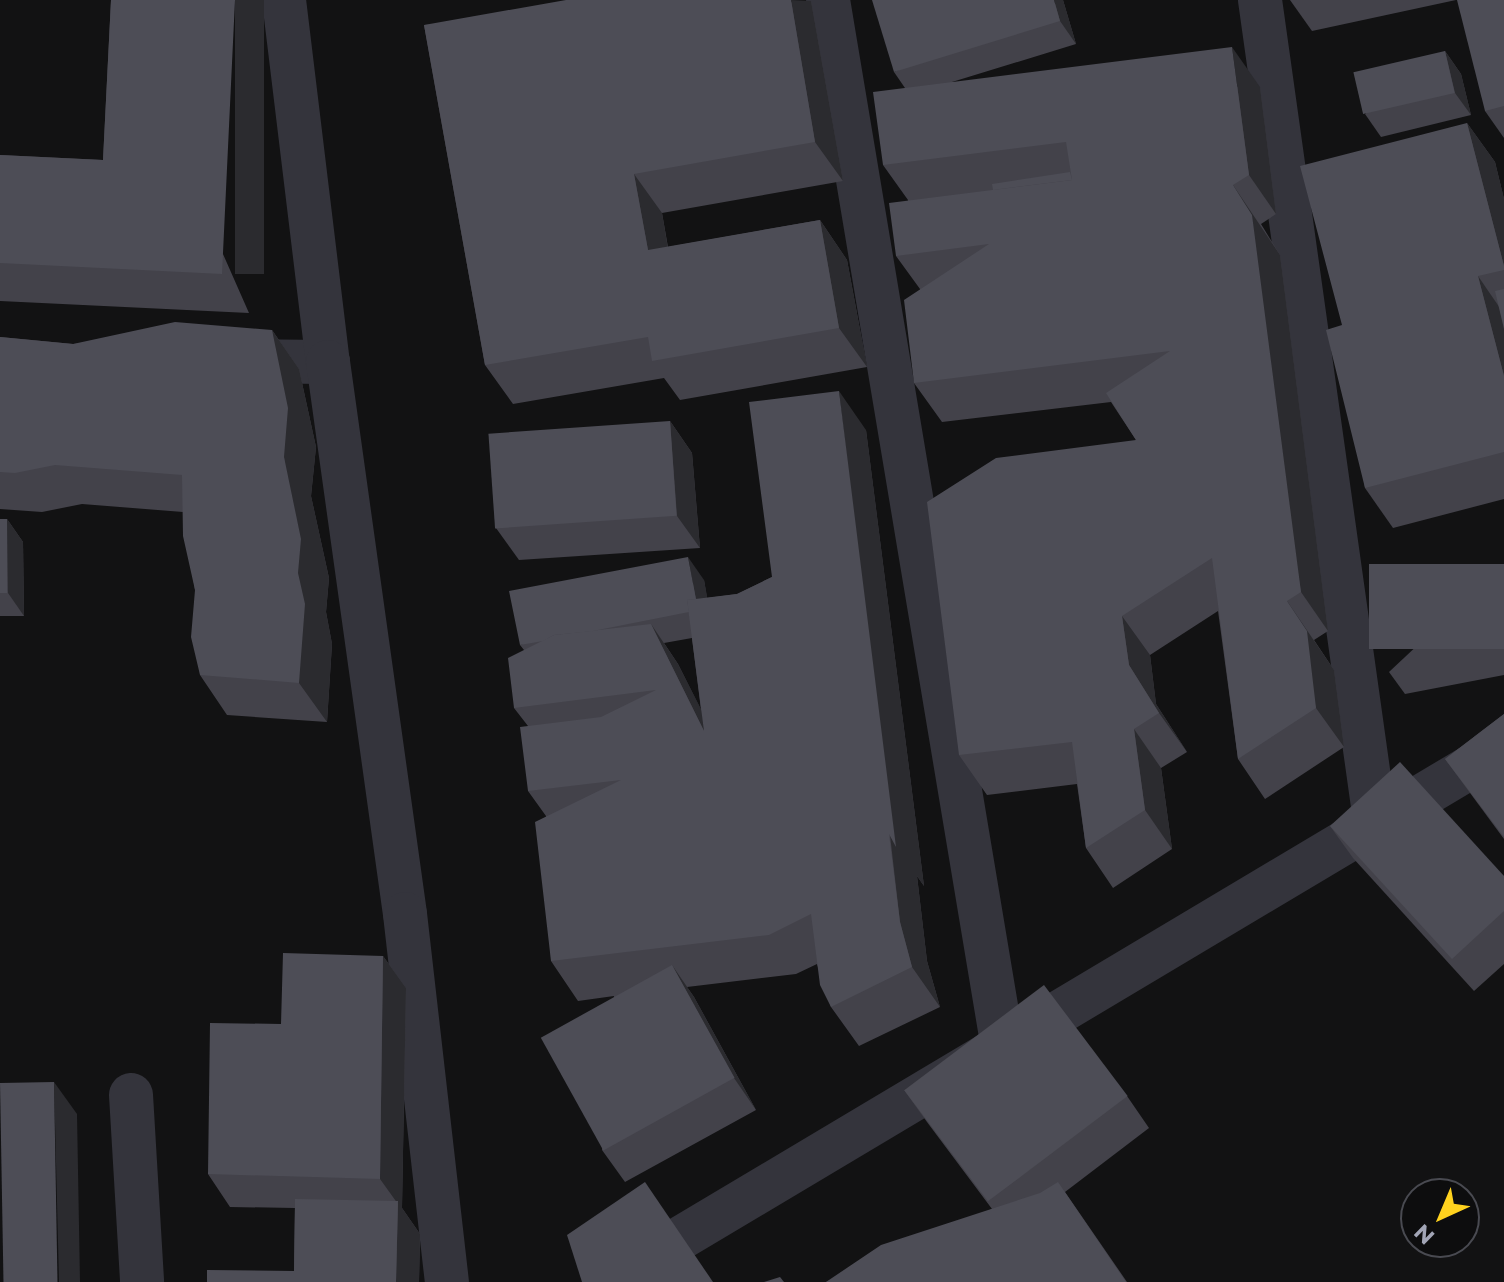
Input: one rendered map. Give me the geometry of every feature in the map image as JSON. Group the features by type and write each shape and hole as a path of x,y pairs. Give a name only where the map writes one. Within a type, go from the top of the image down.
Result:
{"street":[{"path":"284,0 328,362 405,914 447,1282"},
{"path":"828,0 1002,1042"},
{"path":"1260,0 1375,820"},
{"path":"187,360 328,362"},
{"path":"607,1282 1002,1042 1375,820 1504,747"},
{"path":"131,1095 142,1282"}],"building":[{"path":"111,0 235,0 222,274 0,263 0,155 103,160"},
{"path":"566,0 791,0 815,142 634,174 648,250 820,220 839,328 652,361 648,337 485,365 424,25"},
{"path":"872,0 1054,0 1060,21 894,72"},
{"path":"1457,0 1504,0 1504,106 1485,111"},
{"path":"1232,47 1249,175 1233,185 1252,215 1301,592 1287,601 1307,631 1316,708 1238,759 1212,558 1122,616 1129,665 1159,713 1134,729 1145,810 1086,848 1072,742 959,755 927,502 996,458 1136,440 1106,393 1170,351 914,383 904,300 989,244 896,256 889,203 1072,180 1066,142 883,165 873,92"},
{"path":"1445,51 1455,93 1363,114 1353,72"},
{"path":"1467,123 1504,266 1504,270 1478,276 1504,376 1504,452 1365,488 1326,330 1342,325 1300,166"},
{"path":"1070,172 1072,180 993,190 992,184"},
{"path":"1504,289 1504,329 1495,291"},
{"path":"175,322 272,330 288,408 284,457 301,539 298,573 305,604 299,683 200,675 191,637 195,590 183,536 182,475 55,465 15,473 0,472 0,337 73,344"},
{"path":"839,391 896,847 889,834 900,922 912,967 831,1007 820,985 811,914 769,935 551,961 535,822 621,780 528,791 520,727 601,717 656,690 514,708 508,658 554,635 651,624 704,731 687,600 737,594 772,577 749,402"},
{"path":"670,421 677,516 495,528 488,434"},
{"path":"0,519 7,519 7,593 0,593"},
{"path":"688,557 696,599 687,600 689,612 593,631 554,635 543,641 520,645 509,591"},
{"path":"1369,564 1504,564 1504,649 1369,649"},
{"path":"1504,714 1504,837 1445,759"},
{"path":"1400,762 1504,876 1504,911 1452,959 1330,826"},
{"path":"283,953 383,956 380,1179 208,1174 210,1023 281,1024"},
{"path":"672,965 735,1078 603,1151 541,1038"},
{"path":"1044,985 1128,1096 988,1201 904,1090"},
{"path":"54,1082 57,1282 3,1282 0,1083"},
{"path":"645,1182 713,1282 582,1282 567,1235"},
{"path":"1058,1182 1126,1282 826,1282 881,1245 1040,1193"},
{"path":"295,1199 398,1201 396,1282 207,1282 207,1270 294,1271"},
{"path":"780,1277 784,1282 764,1282"}]}
